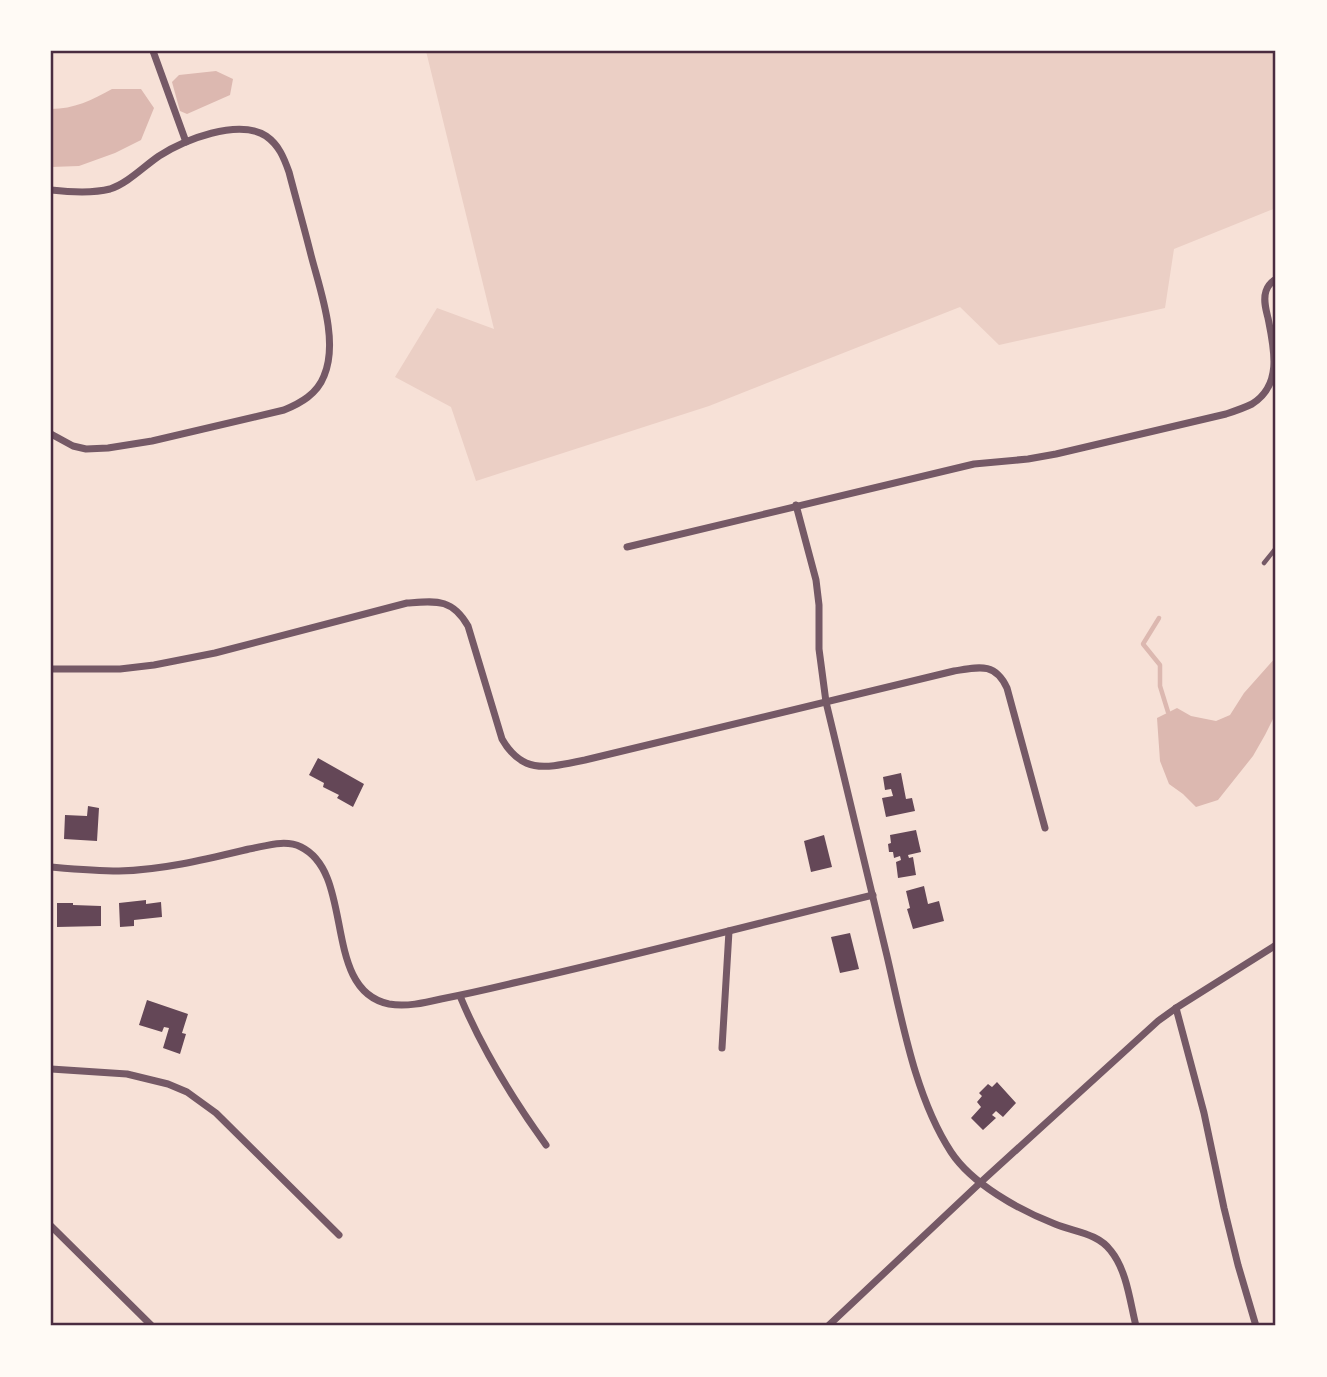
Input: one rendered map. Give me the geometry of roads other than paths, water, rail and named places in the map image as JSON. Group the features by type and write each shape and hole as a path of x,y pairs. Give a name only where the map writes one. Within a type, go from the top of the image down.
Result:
{"street":[{"path":"153,51 186,142"},
{"path":"51,190 110,189 125,182 159,156 186,142 217,132 251,131 268,138 284,157 321,293 330,351 324,378 318,388 299,404 284,410 152,441 108,448 86,449 51,434"},
{"path":"627,547 974,464 1056,454 1242,408 1258,399 1267,388 1274,368 1265,296 1268,286 1276,279"},
{"path":"796,505 816,580 819,649 826,702 904,1024 922,1094 933,1121 962,1166 981,1182 1036,1216 1088,1235 1108,1247 1121,1266 1136,1326"},
{"path":"51,670 120,669 154,665 215,653 407,603 427,601 447,604 461,614 468,626 502,739 508,750 525,764 553,766 954,671 976,667 989,668 1003,678 1007,688 1045,828"},
{"path":"51,867 121,871 196,862 273,844 295,844 307,850 323,870 330,886 350,968 357,984 379,1001 396,1005 460,996 873,895"},
{"path":"722,1048 729,931"},
{"path":"828,1326 1158,1021 1276,944"},
{"path":"460,996 485,1051 546,1145"},
{"path":"1176,1008 1238,1265 1256,1326"},
{"path":"51,1069 148,1078 197,1098 216,1113 339,1235"},
{"path":"51,1226 152,1326"}],"lane":[{"path":"1264,563 1276,548"}],"waterway":[{"path":"1159,618 1143,644 1160,665 1160,686 1168,712"}]}
